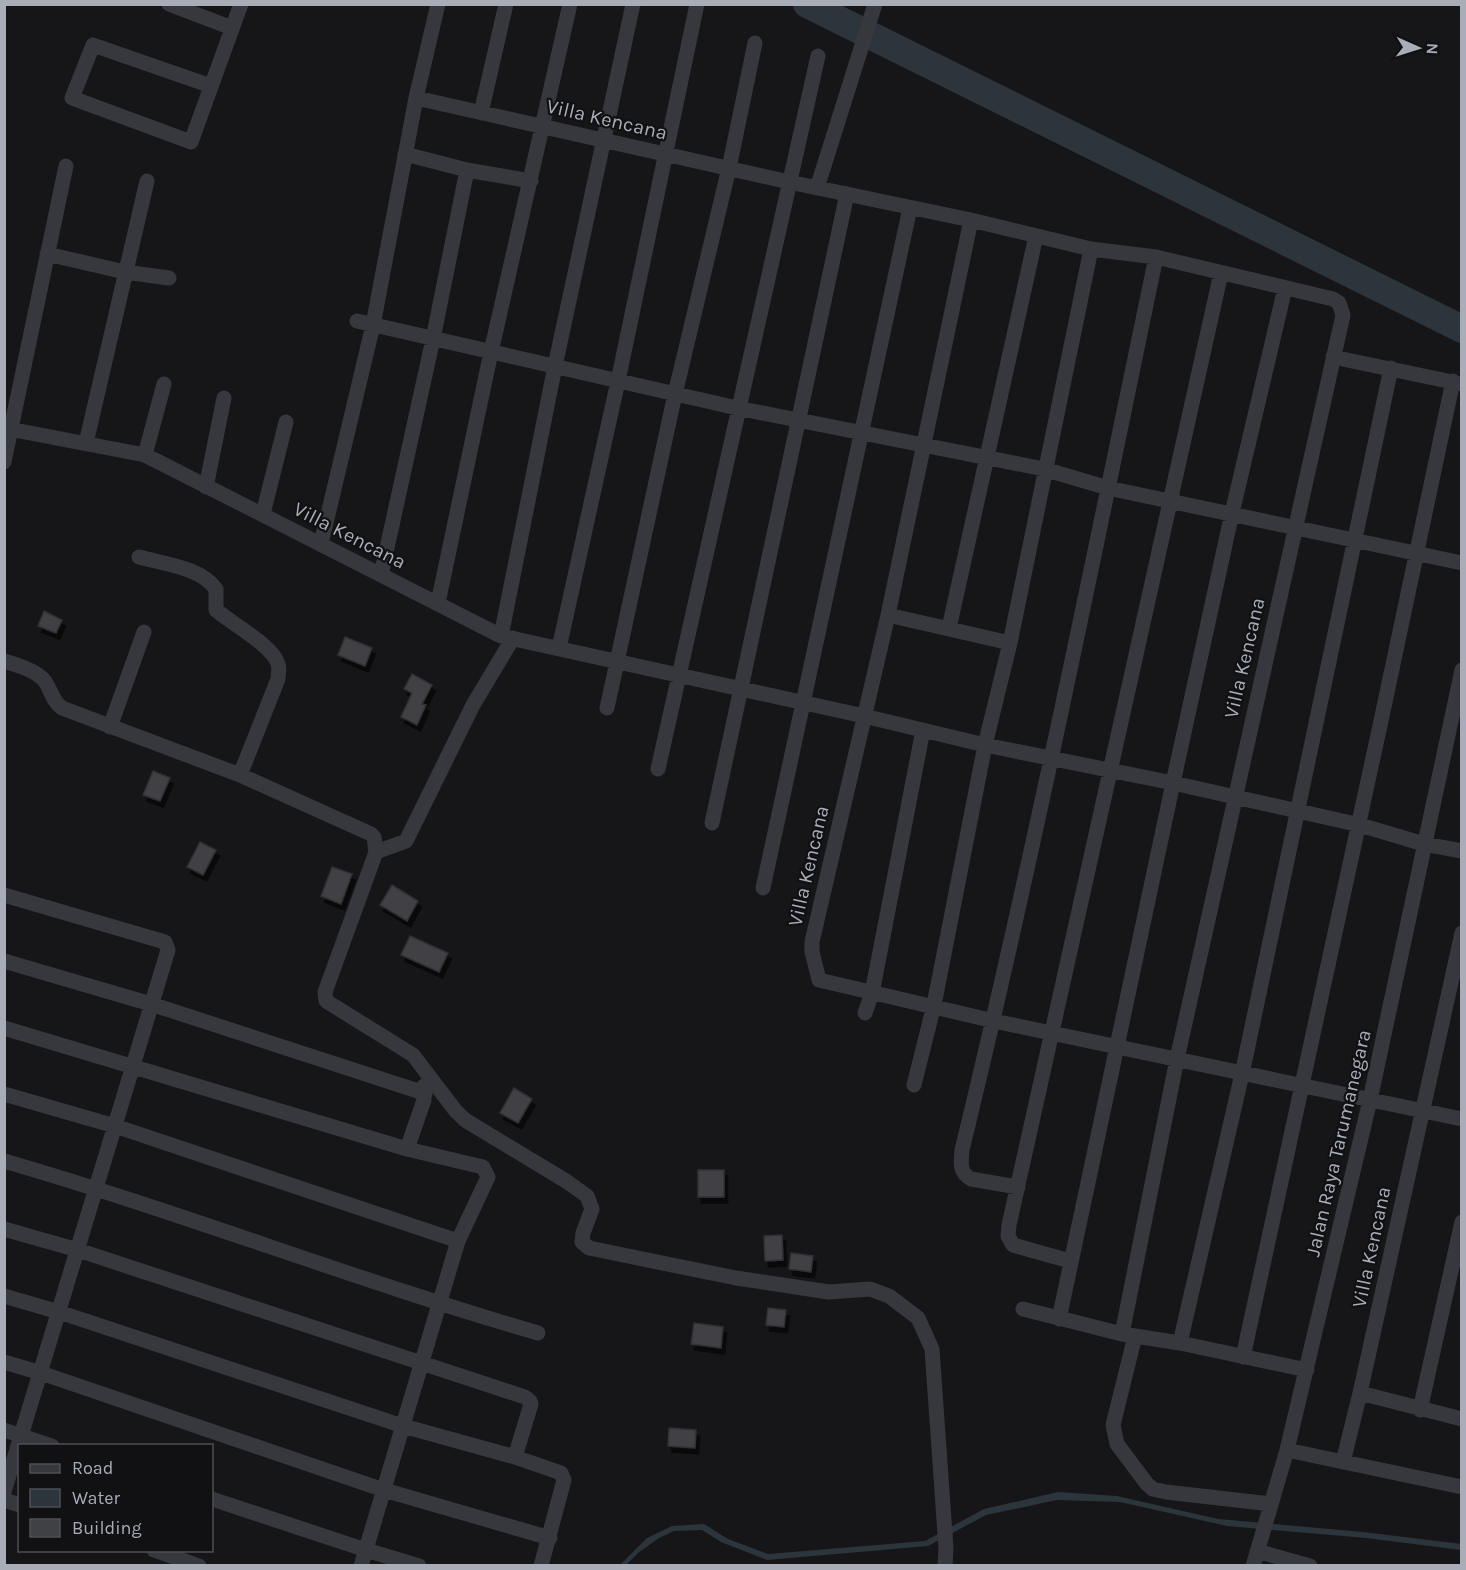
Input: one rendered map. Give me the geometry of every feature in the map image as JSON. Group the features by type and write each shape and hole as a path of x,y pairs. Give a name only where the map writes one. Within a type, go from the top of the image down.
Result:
{"street":[{"path":"169,4 232,28"},
{"path":"211,86 93,45 72,98 191,142 241,4"},
{"path":"321,544 365,323 438,4"},
{"path":"481,113 506,4"},
{"path":"438,603 491,352 544,127 570,4"},
{"path":"376,852 406,841 507,637 555,366 633,4"},
{"path":"559,648 697,4"},
{"path":"817,188 875,4"},
{"path":"607,708 675,394 729,168 754,43"},
{"path":"658,769 737,408 818,56"},
{"name":"Villa Kencana","path":"416,98 789,182 971,220 1091,249 1156,257 1333,299 1339,303 1343,315 1177,1059 1113,1425 1117,1444 1147,1484 1166,1492 1269,1510"},
{"path":"405,154 467,170 531,182"},
{"path":"4,462 8,429 66,166"},
{"path":"381,575 433,339 467,170"},
{"path":"86,444 147,181"},
{"path":"712,823 847,194"},
{"name":"Villa Kencana","path":"763,888 910,208"},
{"name":"Villa Kencana","path":"971,220 888,615 812,942 812,952 819,980 934,1005 994,1021 1461,1119"},
{"path":"949,628 1036,236"},
{"path":"914,1085 934,1005 985,745 1010,643 1091,249"},
{"path":"47,254 125,272 169,278"},
{"path":"1018,1187 971,1179 965,1175 961,1166 962,1150 994,1021 1156,257"},
{"path":"1070,1262 1019,1248 1010,1242 1009,1225 1221,273"},
{"path":"1059,1319 1232,513 1285,288"},
{"path":"365,323 737,408 1044,470 1108,488 1461,563"},
{"path":"1243,1357 1300,1085 1360,825 1417,553 1457,382 1333,357"},
{"path":"1180,1343 1242,1074 1391,368"},
{"path":"145,455 164,384"},
{"path":"206,487 224,398"},
{"path":"263,514 286,422"},
{"name":"Villa Kencana","path":"8,429 145,455 507,637 985,745 1173,783 1360,825 1424,844 1461,851"},
{"path":"139,557 202,576 216,589 216,610 250,635 278,662 278,679 240,775"},
{"path":"888,615 1010,643"},
{"path":"110,727 144,632"},
{"path":"4,662 22,667 43,679 55,701 62,708 240,775 374,837 376,852 325,992 326,1001 413,1055 465,1120 587,1196 592,1209 582,1242 589,1248 736,1278 829,1292 870,1289 889,1296 918,1318 932,1349 945,1566"},
{"name":"Jalan Raya Tarumanegara","path":"1257,1551 1287,1450 1370,1100 1461,670"},
{"path":"865,1013 872,993 923,730"},
{"path":"4,895 165,942 168,950 19,1444"},
{"name":"Villa Kencana","path":"1343,1462 1461,933"},
{"path":"4,961 151,1004 425,1094"},
{"path":"4,1028 408,1149 483,1167 486,1171 488,1177 458,1241 438,1304 361,1566"},
{"path":"408,1149 425,1094 423,1068"},
{"path":"4,1094 115,1126 458,1241"},
{"path":"4,1161 96,1188 438,1304 538,1333"},
{"path":"1420,1410 1461,1222"},
{"path":"4,1228 78,1250 528,1398 531,1404 514,1457"},
{"path":"4,1296 59,1312 403,1426 559,1472 564,1480 541,1566"},
{"path":"1023,1309 1129,1335 1180,1343 1306,1370"},
{"path":"4,1362 384,1490 550,1538"},
{"path":"1360,1393 1461,1419"},
{"path":"4,1430 47,1444"},
{"path":"4,1492 18,1448"},
{"path":"1287,1450 1461,1487"},
{"path":"213,1499 419,1566"},
{"path":"1257,1551 1310,1566"},
{"path":"157,1552 199,1566"}],"water":[{"path":"1058,1492 1117,1496 1218,1519 1363,1532 1462,1544 1461,1550 1366,1538 1227,1526 1120,1502 1057,1500 986,1515 928,1546 767,1560 721,1542 702,1530 674,1531 659,1538 626,1565 619,1566 647,1538 672,1526 704,1524 728,1539 768,1554 925,1541 984,1509"}],"building":[{"path":"44,611 62,620 56,633 38,626"},
{"path":"345,637 372,648 365,666 338,655"},
{"path":"412,674 432,685 422,704 426,705 417,725 401,717 412,693 404,689"},
{"path":"153,771 170,778 160,801 143,795"},
{"path":"200,842 216,850 203,875 187,867"},
{"path":"332,867 352,874 341,904 321,896"},
{"path":"392,885 418,901 407,921 380,905"},
{"path":"410,936 448,953 439,972 401,955"},
{"path":"514,1088 532,1099 518,1123 500,1113"},
{"path":"698,1170 724,1170 724,1197 698,1197"},
{"path":"782,1235 783,1260 765,1261 764,1236"},
{"path":"791,1253 813,1256 811,1272 789,1269"},
{"path":"768,1308 786,1310 784,1327 766,1325"},
{"path":"694,1323 723,1327 721,1348 691,1344"},
{"path":"669,1428 696,1430 695,1448 668,1446"}],"waterway":[{"path":"807,4 1462,329"}]}
